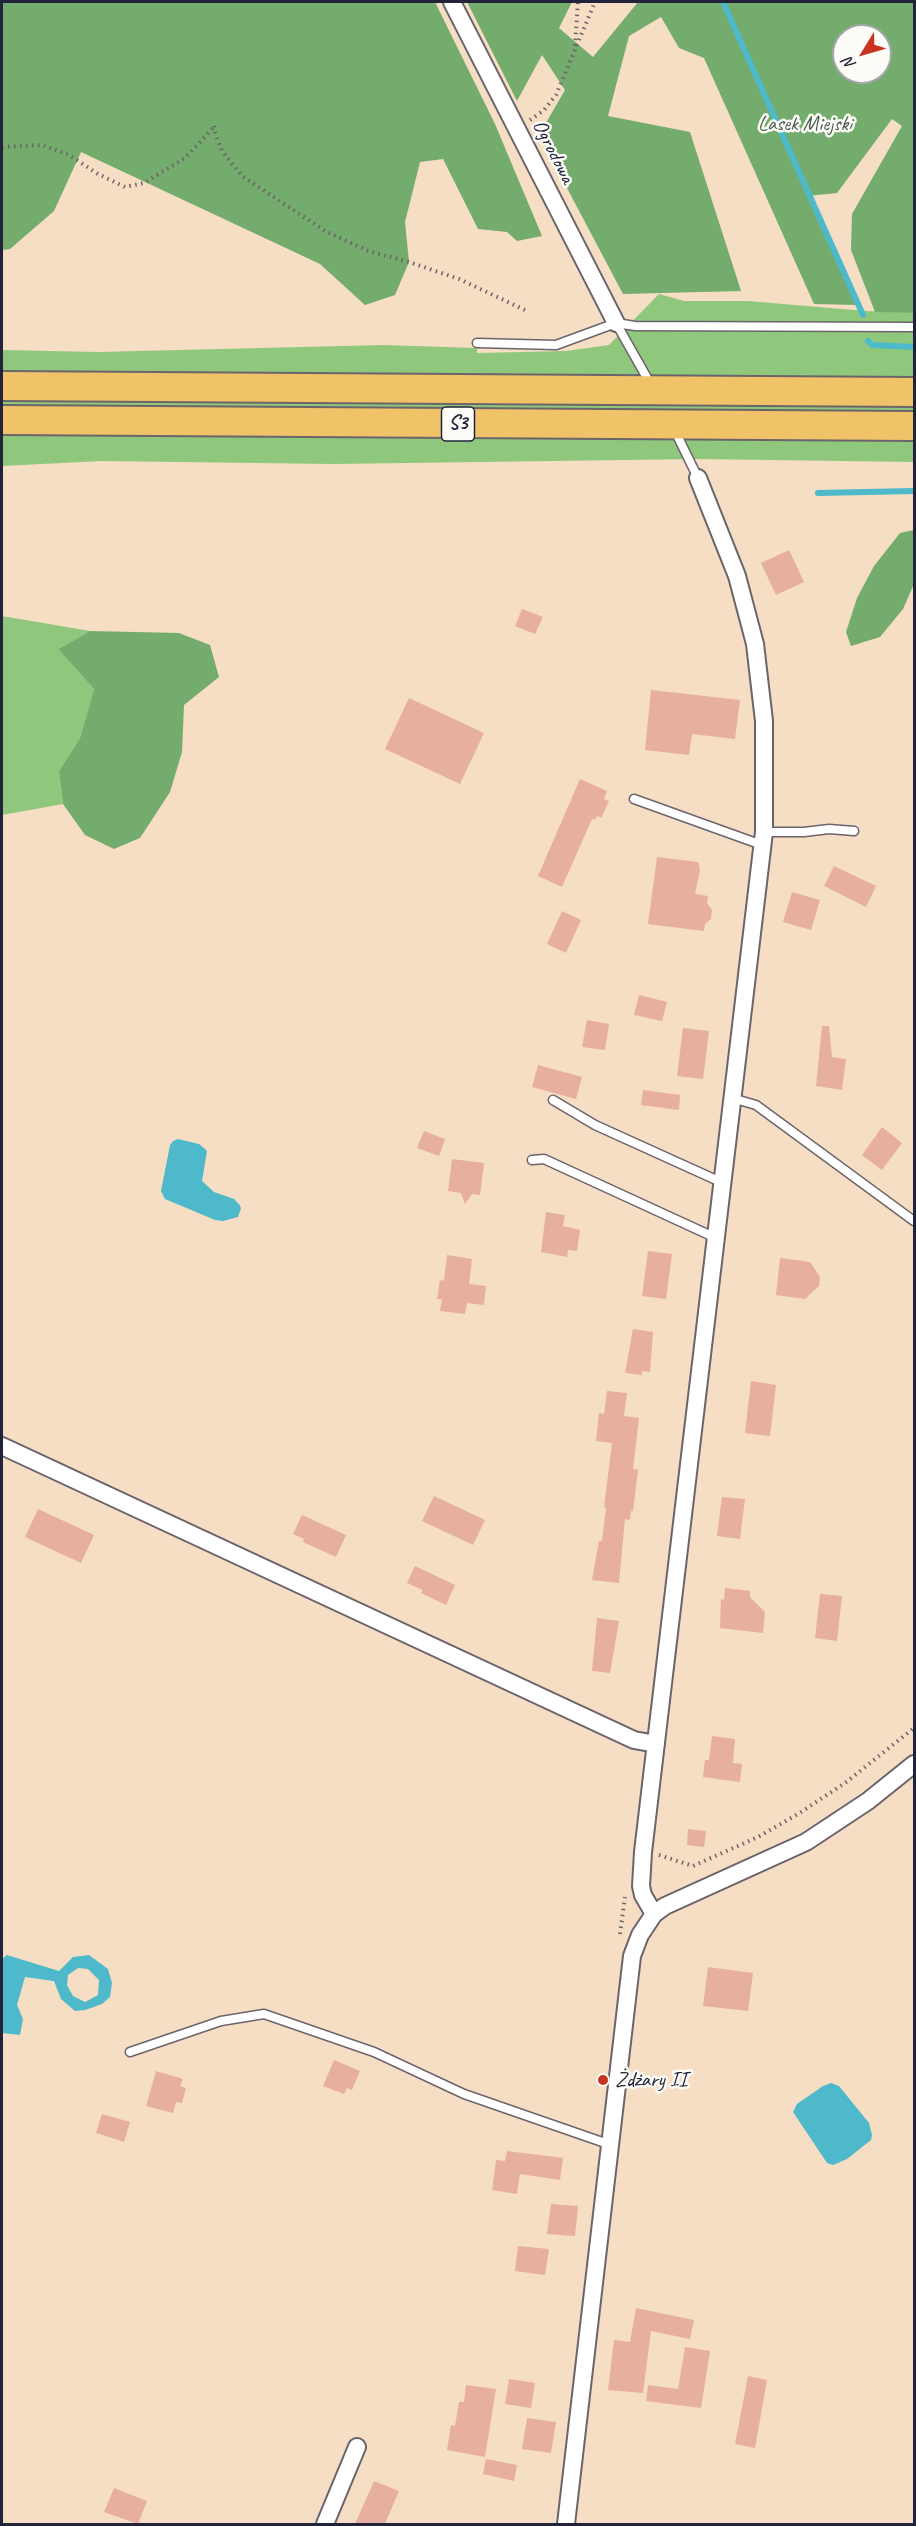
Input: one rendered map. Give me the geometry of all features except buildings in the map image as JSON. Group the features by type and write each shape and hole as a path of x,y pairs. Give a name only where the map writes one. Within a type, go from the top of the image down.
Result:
{"highway":[{"name":"S3","path":"2,386 656,395 915,392"},
{"name":"S3","path":"2,420 670,421 915,426"}],"street":[{"name":"Ogrodowa","path":"452,2 616,323"},
{"path":"654,1914 641,1886 643,1852 763,838 764,721 754,644 737,576 698,478"},
{"path":"2,1446 634,1740 656,1744"},
{"path":"566,2524 632,1956 640,1935 654,1914 680,1898 806,1842 868,1801 915,1764"},
{"path":"325,2524 357,2447"}],"lane":[{"path":"477,343 556,345 616,323 635,326 915,327"},
{"path":"616,323 656,395"},
{"path":"670,421 698,478"},
{"path":"634,799 763,838 829,829 854,831"},
{"path":"732,1098 756,1105 915,1221"},
{"path":"553,1100 595,1125 723,1183"},
{"path":"532,1160 544,1159 717,1238"},
{"path":"130,2052 221,2022 264,2014 374,2052 464,2094 611,2145"}],"path":[{"path":"575,49 578,2"},
{"path":"515,128 544,110 556,95 595,2"},
{"path":"2,147 43,145 69,155 98,174 125,187 144,183 185,158 214,126 222,151 242,176 325,231 368,251 459,279 525,310"},
{"path":"643,1852 667,1857 689,1866 719,1856 798,1814 845,1783 915,1728"}],"green space":[{"path":"2,2 435,2 495,124 542,236 517,241 507,232 478,229 443,159 420,162 405,222 409,262 395,295 365,305 320,264 81,152 54,211 10,249 2,250"},
{"name":"Lasek Miejski","path":"467,2 572,2 559,28 593,57 638,2 914,2 914,313 875,312 851,250 852,214 902,126 892,119 837,193 807,196 856,305 814,304 704,58 679,48 661,17 629,36 608,116 690,132 741,291 623,294 539,135 565,90 542,55 517,101"},
{"path":"659,294 684,301 748,301 914,313 914,462 699,459 333,464 101,461 2,466 2,350 98,352 383,345 477,348 477,353 566,351 609,345"},
{"path":"914,530 914,584 903,609 880,637 851,646 846,632 857,598 874,566 900,533"},
{"path":"2,616 90,631 58,649 94,689 80,738 59,771 63,804 2,815"},
{"path":"90,631 179,633 210,645 219,677 184,705 182,752 170,792 140,838 114,849 85,835 63,804 59,771 80,738 94,689 58,649"}],"water":[{"path":"178,1139 199,1144 207,1151 202,1181 214,1192 234,1199 239,1204 241,1208 238,1217 223,1221 215,1220 165,1199 161,1191 170,1145"},
{"path":"7,1955 59,1971 73,1957 89,1955 108,1969 112,1983 110,1997 102,2004 75,2011 61,1999 54,1981 25,1977 17,2005 23,2019 20,2035 2,2033 2,1959","holes":["78,1968 88,1969 99,1980 98,1995 85,2002 73,1996 67,1985 68,1975"]},
{"path":"831,2083 839,2086 869,2123 872,2135 871,2140 847,2159 833,2165 827,2163 793,2112 797,2104"}],"waterway":[{"path":"723,2 863,315"},
{"path":"868,341 872,345 914,347"},
{"path":"818,493 914,491"}],"place":[{"name":"Żdżary II","path":"603,2080"}]}
